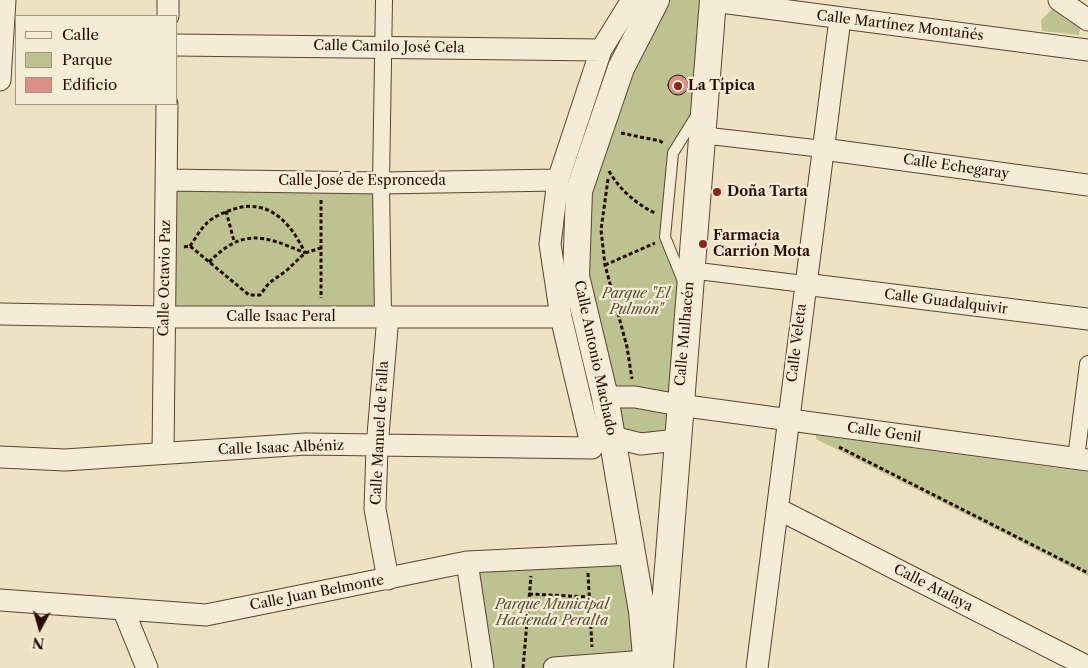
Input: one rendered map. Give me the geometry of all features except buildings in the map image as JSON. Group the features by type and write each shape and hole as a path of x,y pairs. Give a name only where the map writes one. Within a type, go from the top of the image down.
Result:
{"street":[{"path":"0,80 6,0"},
{"path":"168,0 168,15"},
{"path":"384,0 382,183 386,316"},
{"name":"Calle Antonio Machado","path":"599,407 561,317 550,244 558,180 601,50 632,0"},
{"name":"Calle Antonio Machado","path":"651,666 633,554 602,442 599,407 576,276 579,191 621,68 656,0"},
{"name":"Calle Martínez Montañés","path":"713,0 840,19 1088,50"},
{"name":"Calle Mulhacén","path":"651,666 671,524 713,0"},
{"path":"1059,0 1088,20"},
{"name":"Calle Veleta","path":"757,668 778,509 804,284 840,19"},
{"name":"Calle Camilo José Cela","path":"178,45 601,50"},
{"name":"Calle Octavio Paz","path":"163,453 167,105"},
{"path":"702,135 823,149"},
{"name":"Calle Echegaray","path":"823,149 1088,185"},
{"name":"Calle José de Espronceda","path":"166,180 382,183 558,180"},
{"path":"689,282 804,284"},
{"name":"Calle Guadalquivir","path":"804,284 1088,319"},
{"name":"Calle Isaac Peral","path":"0,314 165,317 561,317"},
{"name":"Calle Manuel de Falla","path":"386,316 377,447 375,509 388,579"},
{"path":"1082,459 1088,364"},
{"name":"Calle Genil","path":"599,407 635,397 679,406 1082,459"},
{"name":"Calle Isaac Albéniz","path":"0,457 65,460 306,444 377,447 602,442 641,444 678,440"},
{"name":"Calle Atalaya","path":"778,509 1088,667"},
{"path":"633,554 671,524"},
{"name":"Calle Juan Belmonte","path":"0,600 206,615 466,562 633,554"},
{"path":"466,562 483,668"},
{"path":"123,608 147,668"},
{"path":"554,668 593,665 651,666"}],"lane":[{"path":"689,282 665,237 673,153 704,103"}],"path":[{"path":"618,142 623,125"},
{"path":"620,133 660,140 673,153"},
{"path":"612,161 609,170 601,230 605,265 627,347 635,397"},
{"path":"609,170 614,180 639,205 667,219"},
{"path":"320,182 321,316"},
{"path":"190,246 207,223 226,212 247,205 263,207 296,234 305,253"},
{"path":"226,212 234,241"},
{"path":"605,265 665,237"},
{"path":"209,262 234,241 256,238 280,242 305,253"},
{"path":"166,248 190,246 249,295 260,295 269,283 286,271 305,253 321,248"},
{"path":"833,444 1088,573"},
{"path":"587,556 593,665"},
{"path":"523,668 532,559"},
{"path":"529,594 589,597"}],"green space":[{"name":"Parque \"El Pulmón\"","path":"656,0 713,0 704,103 673,153 665,237 688,293 677,440 612,437 576,276 579,191"},
{"path":"1054,7 1081,25 1079,35 1042,31 1041,20"},
{"path":"166,180 381,183 383,316 165,317"},
{"path":"816,435 1088,472 1088,576 816,439"},
{"name":"Parque Municipal Hacienda Peralta","path":"633,554 646,661 554,668 483,668 467,562"}],"place":[{"name":"La Típica","path":"678,86"},
{"name":"Doña Tarta","path":"717,192"},
{"name":"Farmacia Carrión Mota","path":"703,244"}]}
